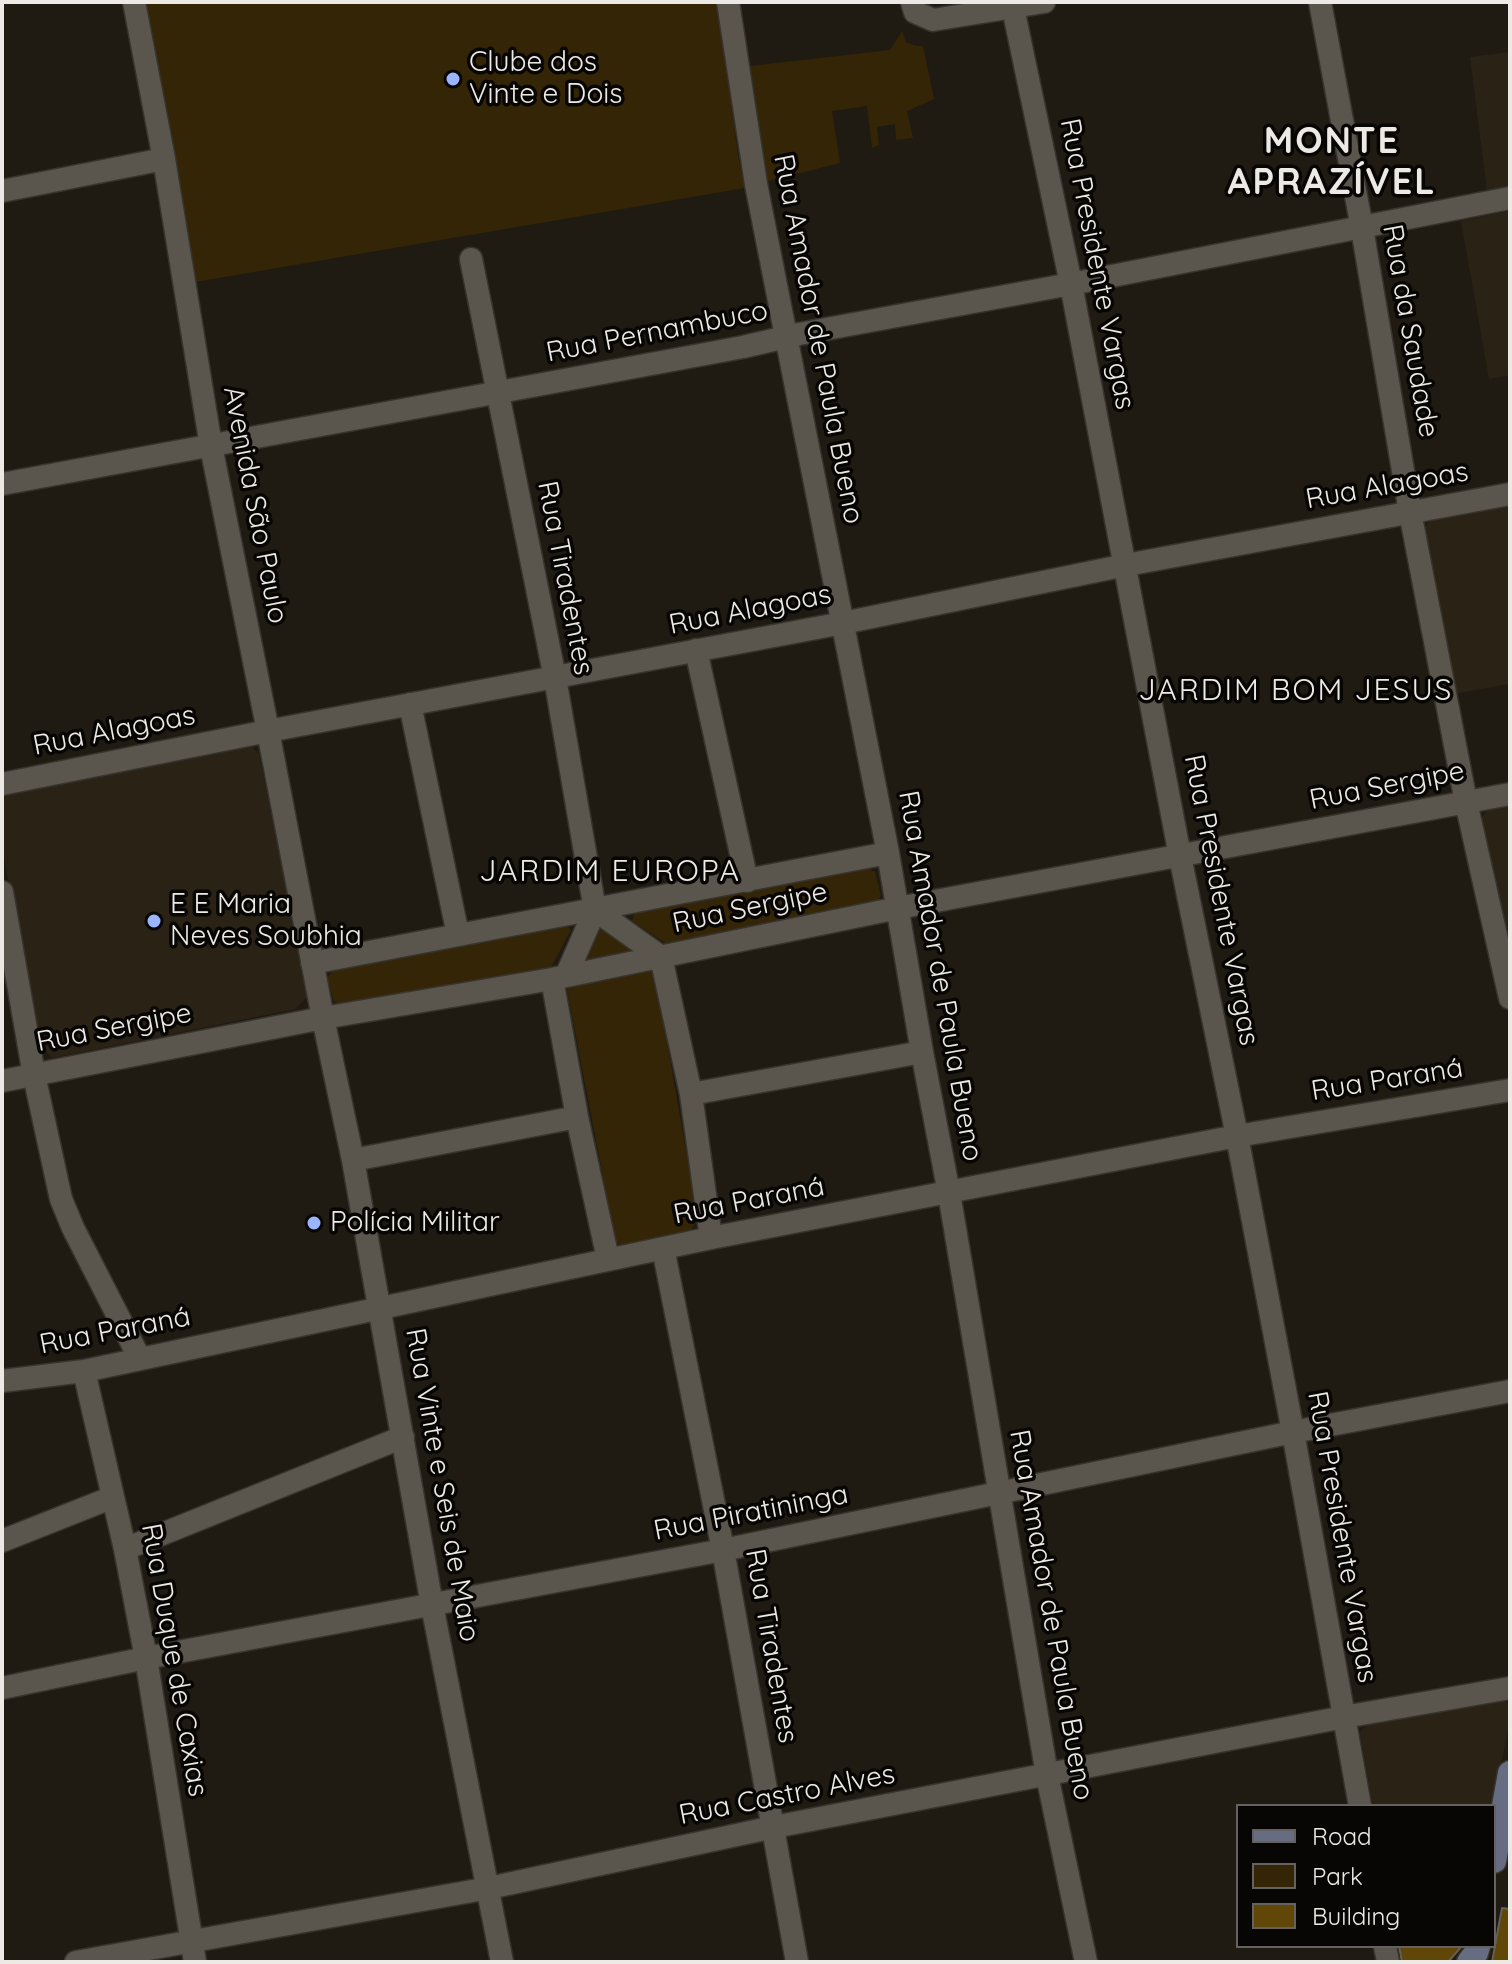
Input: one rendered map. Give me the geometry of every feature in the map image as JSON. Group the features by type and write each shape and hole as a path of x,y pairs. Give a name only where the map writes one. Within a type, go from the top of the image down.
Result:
{"street":[{"name":"Avenida São Paulo","path":"134,2 164,159 211,446 323,1018"},
{"name":"Rua Amador de Paula Bueno","path":"728,2 756,184 888,853 1047,1775 1086,1962"},
{"path":"914,7 933,20 1044,2"},
{"name":"Rua da Saudade","path":"1320,2 1410,512 1466,802 1510,998"},
{"name":"Rua Presidente Vargas","path":"1013,8 1071,284 1180,856 1237,1136 1360,1804"},
{"path":"2,191 164,159"},
{"name":"Rua Pernambuco","path":"2,484 1071,284 1510,198"},
{"name":"Rua Tiradentes","path":"471,259 555,678 595,910"},
{"name":"Rua Alagoas","path":"2,784 843,623 1126,565 1510,494"},
{"path":"696,650 747,881"},
{"path":"410,704 458,935"},
{"name":"Rua Sergipe","path":"2,1081 323,1018 559,978 898,908 1510,794"},
{"name":"Rua Sergipe","path":"312,963 888,853"},
{"path":"2,892 34,1075 61,1199 140,1359"},
{"path":"608,1259 577,1117 559,978 595,910 661,957 691,1094 711,1238"},
{"name":"Rua Vinte e Seis de Maio","path":"323,1018 353,1160 432,1605 502,1962"},
{"path":"691,1094 922,1052"},
{"name":"Rua Paraná","path":"2,1381 84,1371 711,1238 1237,1136 1510,1090"},
{"path":"353,1160 577,1117"},
{"name":"Rua Tiradentes","path":"663,1248 723,1550 797,1962"},
{"name":"Rua Duque de Caxias","path":"84,1371 125,1549 146,1658 193,1952"},
{"name":"Rua Piratininga","path":"2,1688 723,1550 1293,1432 1510,1391"},
{"path":"125,1549 403,1437"},
{"path":"2,1541 113,1497"},
{"name":"Rua Castro Alves","path":"76,1962 193,1952 774,1827 1510,1688"},
{"path":"1496,1850 1510,1773"}],"shaded area":[{"path":"1510,52 1510,187 1487,191 1470,57"},
{"path":"1510,211 1510,375 1489,379 1461,221"},
{"path":"1510,505 1510,686 1453,694 1424,528 1432,518"},
{"name":"E E Maria Neves Soubhia","path":"249,745 259,754 308,996 295,1009 52,1058 40,1045 2,847 2,793"},
{"path":"1510,803 1510,928 1504,929 1481,819 1490,806"},
{"path":"1501,1699 1510,1705 1510,1721 1492,1804 1373,1804 1360,1732 1368,1724"}],"green space":[{"name":"Clube dos Vinte e Dois","path":"146,2 718,2 745,188 195,282"},
{"path":"902,31 906,42 923,46 934,99 907,111 913,138 896,140 895,124 877,127 879,145 872,148 867,106 832,111 840,163 768,181 750,66 890,50"},
{"path":"864,865 875,872 881,896 874,906 673,948 632,921 635,912"},
{"path":"564,924 571,930 549,971 346,1008 334,1001 327,977 336,968"},
{"path":"600,924 631,950 632,957 582,963"},
{"path":"646,967 655,974 698,1219 690,1231 621,1248 615,1239 567,990 573,981"}],"building":[{"path":"1502,1908 1510,1909 1510,1962 1492,1962"},
{"path":"1399,1948 1460,1948 1448,1962 1402,1962"}],"place":[{"name":"Clube dos Vinte e Dois","path":"453,79"},
{"name":"E E Maria Neves Soubhia","path":"154,921"},
{"name":"Polícia Militar","path":"314,1223"}],"district":[{"name":"MONTE APRAZÍVEL","path":"1332,162"},
{"name":"JARDIM BOM JESUS","path":"1296,691"},
{"name":"JARDIM EUROPA","path":"610,872"}]}
